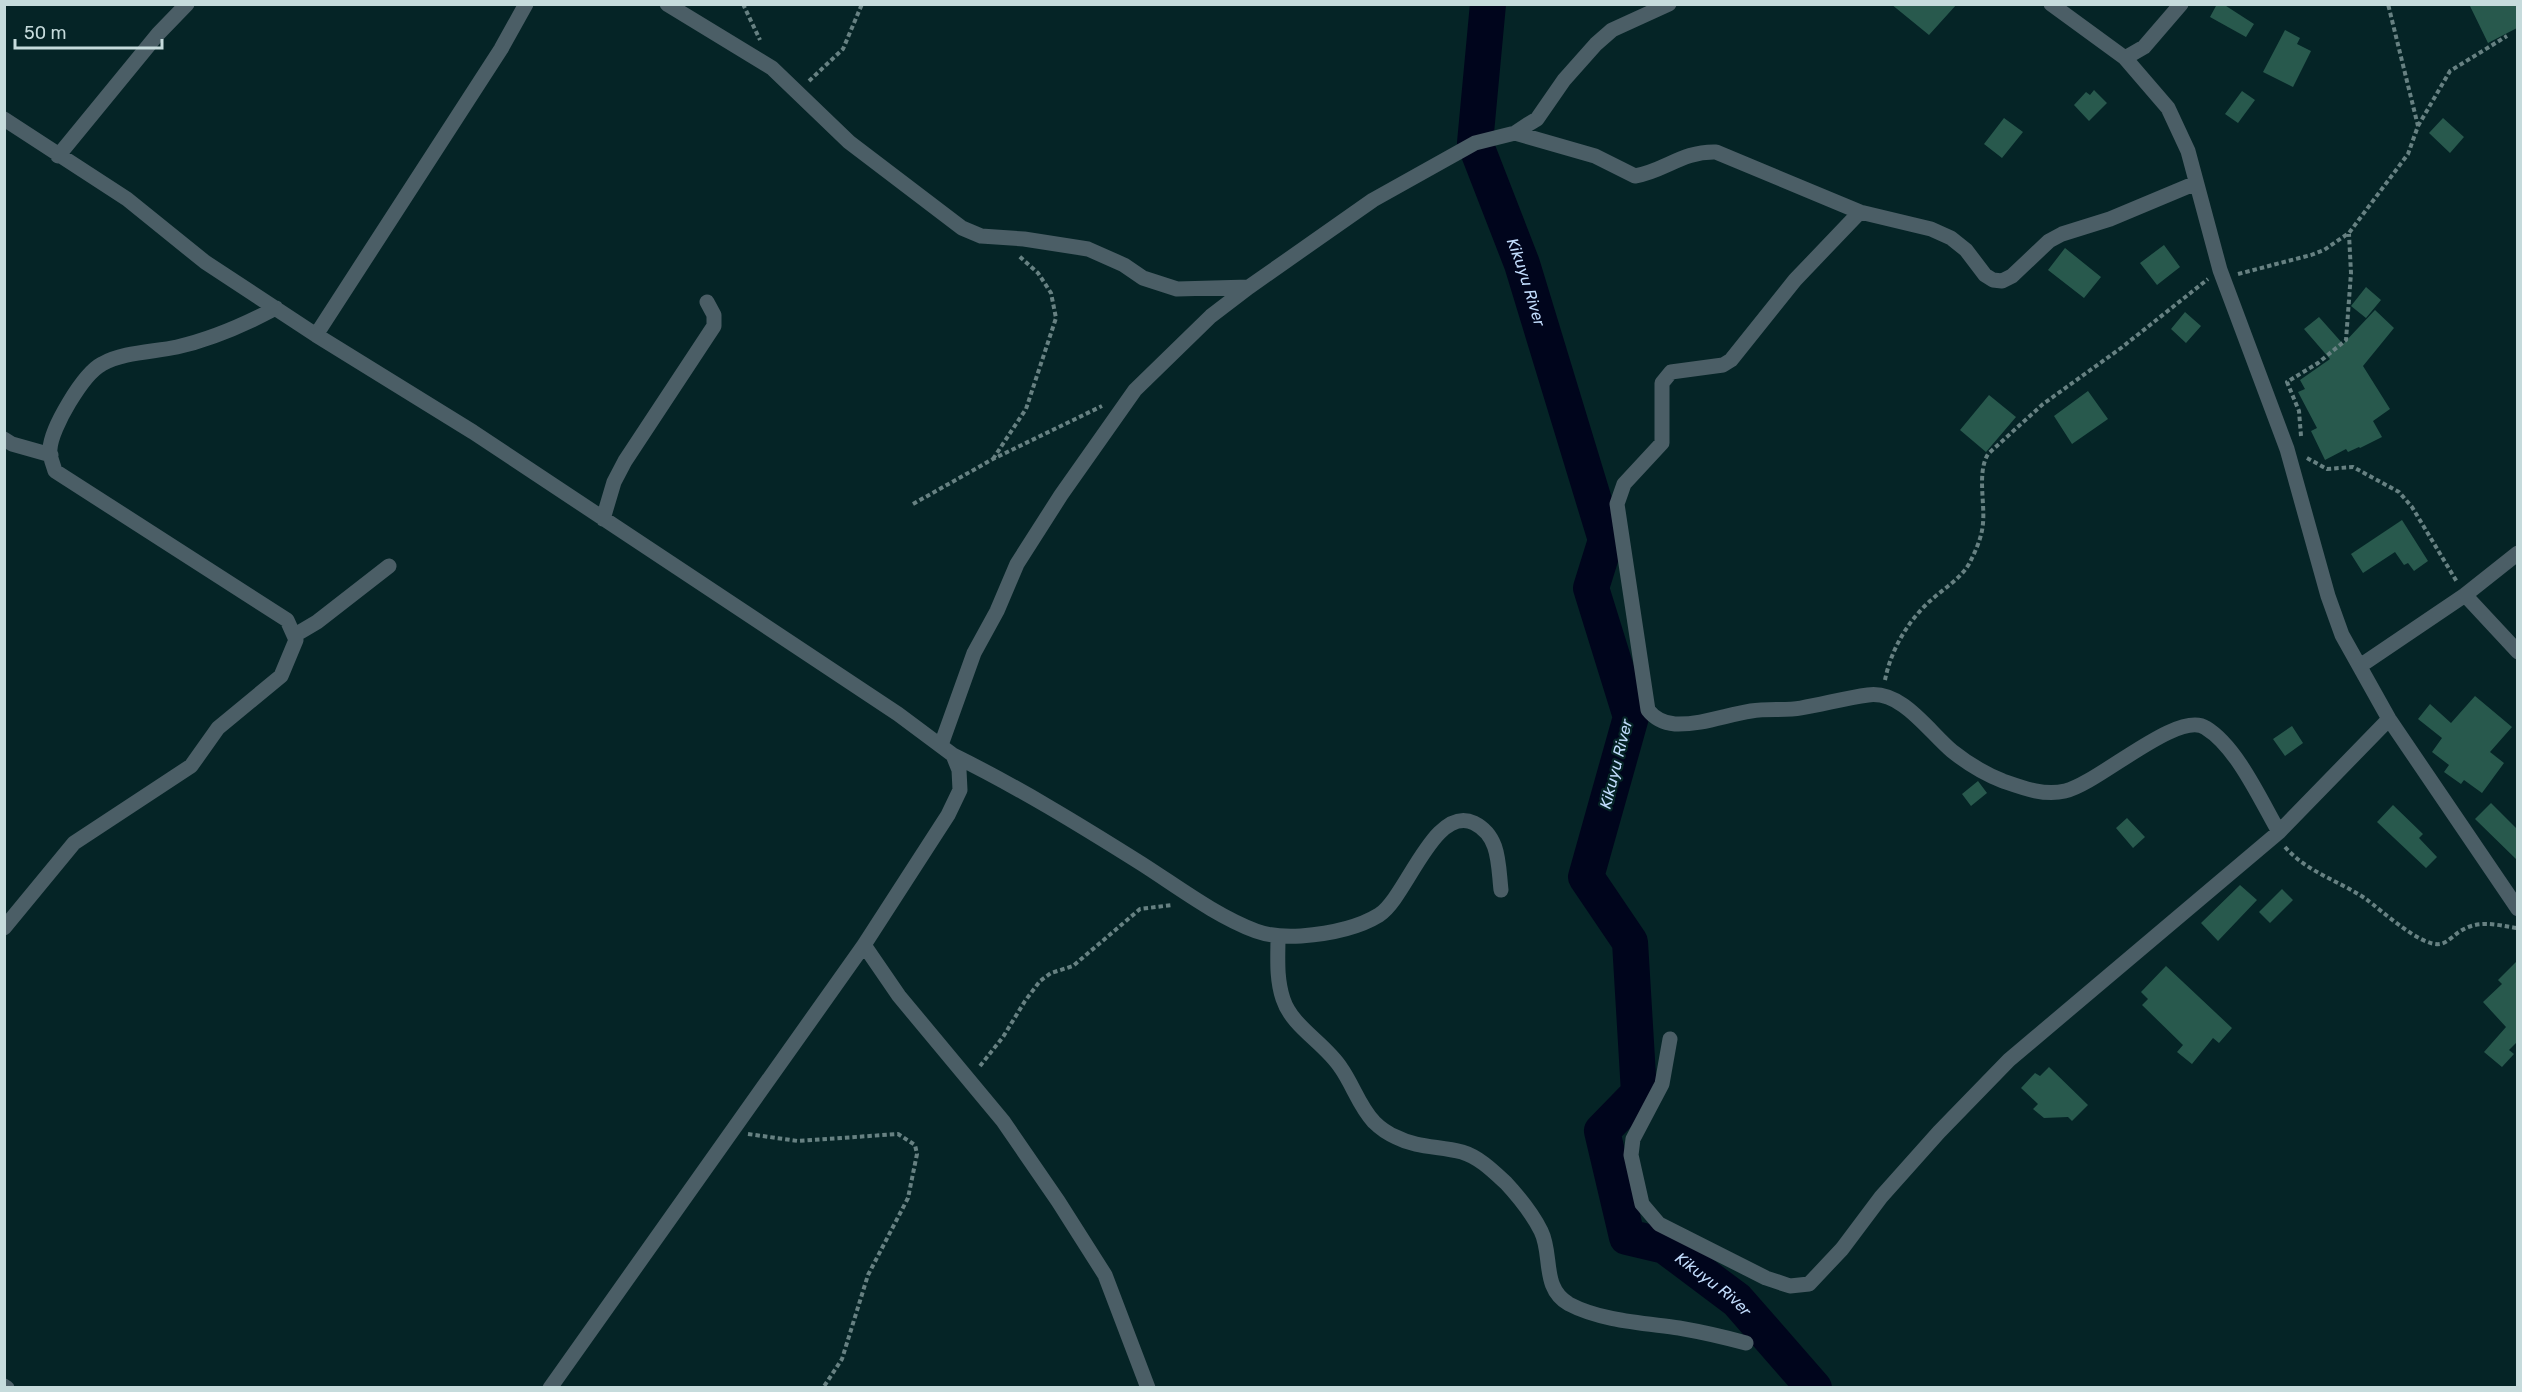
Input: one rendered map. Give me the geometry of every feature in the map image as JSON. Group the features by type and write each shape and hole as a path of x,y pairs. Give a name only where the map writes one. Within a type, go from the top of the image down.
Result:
{"street":[{"path":"58,156 150,42 188,4"},
{"path":"316,335 501,49 526,4"},
{"path":"667,4 684,17 772,68 849,142 948,218 971,232 998,238 1024,238 1088,249 1143,278 1177,289 1249,288"},
{"path":"550,1388 864,945 948,815 960,790 959,770 947,750 974,653 997,611 1017,564 1061,495 1135,390 1211,316 1249,288 1372,200 1475,143 1515,133 1537,119 1582,57 1612,30 1669,4"},
{"path":"2051,4 2125,58 2168,108 2188,152 2222,274 2292,450 2328,596 2342,635 2389,719 2517,909"},
{"path":"2125,58 2144,47 2181,4"},
{"path":"4,119 127,199 205,262 316,335 473,432 947,750 1030,796 1194,896 1257,931 1278,936 1303,936 1358,926 1381,914 1400,892 1439,831 1452,823 1469,820 1485,828 1494,840 1501,890"},
{"path":"1515,133 1595,156 1635,176 1683,156 1700,152 1716,152 1860,212 1931,229 1951,238 1966,250 1985,275 1993,280 2002,281 2012,276 2049,241 2062,234 2110,219 2196,183"},
{"path":"1860,212 1796,280 1731,360 1723,365 1684,369 1664,378 1660,393 1662,443 1624,484 1617,504 1648,710 1653,717 1675,724 1705,721 1754,711 1799,708 1868,695 1886,696 1905,708 1952,750 1973,765 2000,780 2046,793 2081,786 2152,741 2186,725 2205,727 2221,740 2244,772 2277,834"},
{"path":"603,519 615,482 625,461 714,326 714,315 707,302"},
{"path":"4,928 74,843 191,766 218,728 280,676 296,639 287,620 55,471 50,449 58,423 70,401 98,365 116,358 156,352 214,336 276,309"},
{"path":"4,439 12,444 51,455"},
{"path":"2360,666 2465,595 2517,552"},
{"path":"295,635 317,622 389,566"},
{"path":"2465,595 2517,652"},
{"path":"1670,1038 1662,1084 1633,1139 1631,1155 1642,1204 1659,1224 1766,1278 1800,1287 1809,1284 1823,1271 1881,1197 1939,1132 2009,1060 2277,834 2389,719"},
{"path":"1278,936 1278,977 1284,1001 1296,1020 1341,1067 1363,1108 1375,1123 1394,1137 1416,1146 1463,1153 1486,1165 1508,1185 1541,1230 1546,1246 1552,1286 1562,1298 1570,1304 1600,1314 1746,1342"},
{"path":"864,945 899,996 968,1077 1009,1130 1105,1275 1148,1388"}],"path":[{"path":"743,4 772,68"},
{"path":"797,91 843,49 862,4"},
{"path":"2388,4 2418,126"},
{"path":"1886,696 1887,671 1905,631 1919,612 1968,565 1976,549 1983,523 1984,465 1988,454 2043,404 2222,274 2311,255 2325,250 2349,233 2408,154 2418,126 2450,71 2507,36"},
{"path":"2349,233 2351,273 2346,340 2318,363 2287,382 2299,411 2302,432 2292,450 2327,469 2353,467 2399,492 2412,507 2434,549 2465,595"},
{"path":"993,459 1026,409 1056,318 1052,293 1038,273 998,238"},
{"path":"913,504 993,459 1104,405"},
{"path":"2277,834 2306,867 2355,892 2396,923 2430,943 2438,945 2444,943 2468,927 2482,923 2517,928"},
{"path":"968,1077 995,1048 1040,981 1051,973 1073,966 1140,909 1182,903 1194,896"},
{"path":"732,1131 798,1141 839,1140 887,1132 898,1134 915,1145 917,1154 908,1198 868,1275 842,1359 823,1388"}],"building":[{"path":"1891,4 1957,4 1929,35"},
{"path":"2217,4 2223,4 2254,24 2246,37 2210,17"},
{"path":"2469,4 2517,4 2517,28 2488,43"},
{"path":"2285,30 2300,38 2297,44 2311,51 2293,87 2263,72"},
{"path":"2094,90 2107,103 2089,121 2074,105 2086,92 2090,95"},
{"path":"2242,91 2255,100 2238,123 2225,114"},
{"path":"2004,118 2023,132 2002,158 1984,144"},
{"path":"2443,118 2464,137 2450,153 2429,133"},
{"path":"2164,245 2180,267 2157,285 2140,263"},
{"path":"2065,248 2101,277 2084,298 2048,270"},
{"path":"2366,287 2381,300 2366,318 2351,306"},
{"path":"2375,310 2394,328 2363,366 2390,409 2373,421 2382,437 2348,452 2346,449 2325,460 2311,431 2317,428 2298,392 2305,389 2300,380 2330,359 2304,329 2319,317 2343,344"},
{"path":"2185,312 2201,326 2186,343 2171,329"},
{"path":"2088,391 2108,419 2072,444 2054,416"},
{"path":"1989,395 2016,417 1986,452 1960,430"},
{"path":"2402,520 2428,561 2414,571 2408,563 2404,565 2395,552 2363,573 2351,554"},
{"path":"2475,696 2512,727 2490,752 2504,763 2482,793 2464,780 2461,784 2444,772 2449,765 2432,752 2442,738 2418,719 2430,704 2451,723"},
{"path":"2292,726 2303,743 2285,756 2273,739"},
{"path":"1978,781 1987,793 1971,806 1962,794"},
{"path":"2491,803 2517,829 2517,860 2475,819"},
{"path":"2393,805 2423,834 2419,838 2437,857 2426,868 2377,822"},
{"path":"2127,818 2145,837 2133,848 2116,828"},
{"path":"2240,885 2257,900 2218,941 2201,923"},
{"path":"2282,889 2293,900 2270,923 2259,912"},
{"path":"2517,961 2517,1042 2509,1050 2514,1054 2502,1067 2484,1052 2506,1027 2483,1002 2502,984 2498,980"},
{"path":"2166,966 2232,1028 2219,1043 2213,1038 2192,1064 2177,1052 2183,1045 2142,1005 2148,999 2141,992"},
{"path":"2049,1067 2088,1105 2072,1121 2068,1117 2044,1118 2033,1109 2038,1104 2021,1088 2035,1073 2040,1076"}],"waterway":[{"name":"Kikuyu River","path":"1488,4 1475,143 1522,264 1606,540 1591,588 1631,717 1586,877 1630,942 1639,1093 1602,1131 1627,1237 1665,1246 1737,1300 1814,1388"}]}
